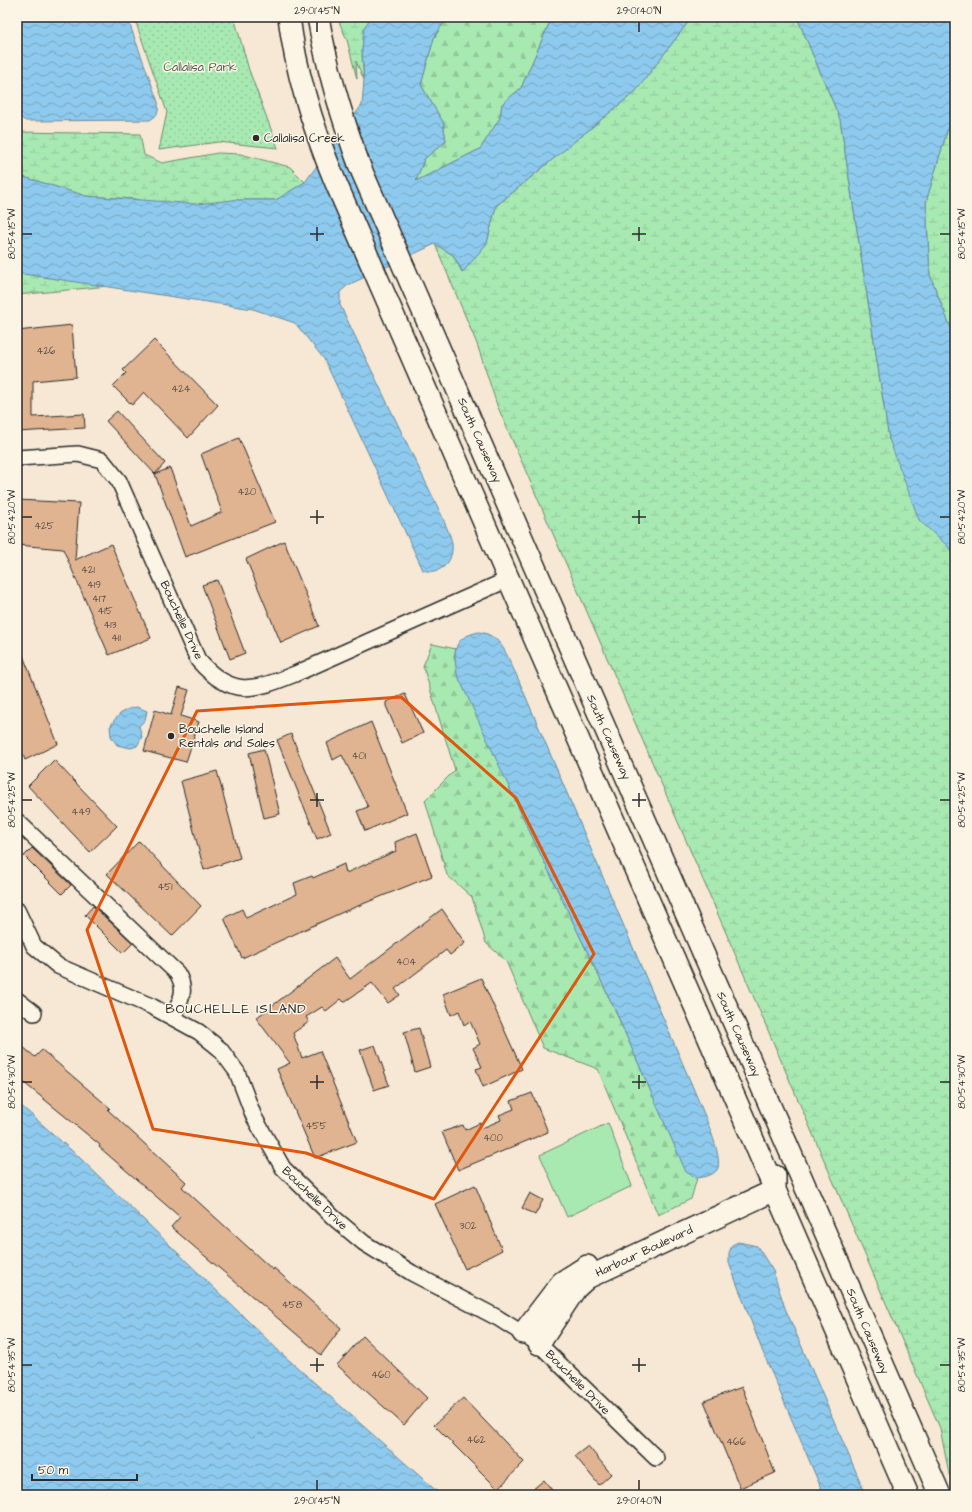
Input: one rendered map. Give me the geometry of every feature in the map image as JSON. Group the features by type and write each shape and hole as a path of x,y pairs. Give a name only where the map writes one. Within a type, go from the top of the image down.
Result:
{"main road":[{"path":"289,17 298,67 308,109 327,162 908,1495"},
{"name":"South Causeway","path":"318,17 336,98 360,167 940,1495"},
{"path":"491,466 511,543 509,579"},
{"path":"509,579 517,582 535,598 577,694 609,737"},
{"path":"766,1095 774,1185 801,1208 842,1301 875,1346"},
{"name":"Harbour Boulevard","path":"531,1338 576,1288 587,1278 774,1185"},
{"path":"922,1455 932,1495"}],"street":[{"name":"Bouchelle Drive","path":"17,458 78,454 102,460 119,481 198,660 212,676 233,686 262,687 295,674 509,579"},
{"path":"17,821 177,973 183,987 183,995 173,1018"},
{"name":"Bouchelle Drive","path":"18,913 34,946 58,966 173,1018 199,1032 220,1049 236,1072 254,1117 283,1168 334,1218 364,1243 412,1273 498,1318 531,1338 656,1458"},
{"path":"17,1000 34,1014"}],"highlighted area":[{"path":"401,697 516,798 594,954 434,1199 306,1153 153,1129 87,930 197,711"}],"green space":[{"name":"Callalisa Park","path":"134,17 234,17 249,70 278,148 218,142 159,150 167,112"},
{"path":"337,17 371,17 367,25 362,48 364,80 356,61 357,79 347,40"},
{"path":"447,17 552,17 521,88 502,104 500,118 480,149 416,181 424,159 446,141 443,122 421,85 434,38"},
{"path":"692,17 797,17 840,119 889,439 950,550 955,553 955,1486 949,1474 940,1428 497,405 477,344 435,244 453,255 462,272 487,243 496,206 636,91"},
{"path":"955,104 955,339 930,275 926,202"},
{"path":"17,132 140,134 144,155 162,163 218,153 240,154 290,167 305,182 276,200 233,200 213,221 135,199 86,196 17,175"},
{"path":"17,273 108,286 17,295"},
{"path":"432,644 456,649 454,658 520,811 615,1010 686,1171 697,1178 691,1199 658,1215 598,1069 543,1048 506,961 486,943 472,897 447,875 425,800 455,770 423,666"},
{"path":"608,1123 632,1186 567,1217 540,1155"}],"water":[{"path":"17,17 127,17 158,102 158,111 156,115 150,120 26,121 17,116"},
{"path":"371,17 447,17 434,38 421,85 443,122 446,141 424,159 416,181 480,149 500,118 502,104 521,88 552,17 692,17 636,91 496,206 487,243 463,272 453,255 435,244 348,285 340,292 340,305 442,516 450,537 452,544 451,556 445,566 435,571 423,570 324,359 295,323 253,309 17,273 17,175 86,196 197,204 233,200 276,200 305,182 362,105 364,80 362,51 364,28"},
{"path":"797,17 955,17 955,104 926,202 930,275 955,339 955,553 919,520 889,439 840,119"},
{"path":"479,632 493,637 498,642 506,653 516,674 694,1090 711,1131 718,1155 719,1164 717,1170 710,1175 697,1178 686,1172 615,1010 520,811 457,674 455,652 457,646 464,637"},
{"path":"137,707 147,711 145,720 139,726 142,737 137,746 131,748 117,745 111,736 110,727 121,713 128,709"},
{"path":"17,1102 80,1158 281,1353 441,1495 17,1495"},
{"path":"738,1242 757,1246 773,1271 785,1308 866,1495 824,1495 762,1350 729,1263 729,1253 732,1245"}],"building":[{"path":"72,325 76,377 33,381 33,417 84,414 85,428 17,432 17,331"},
{"path":"154,340 218,405 188,438 144,392 132,405 113,386 126,373 123,370"},
{"path":"117,411 165,463 155,474 106,421"},
{"path":"239,438 275,522 185,557 155,474 170,468 191,526 222,512 201,454"},
{"path":"17,500 79,503 75,560 111,544 151,638 109,655 63,549 17,545"},
{"path":"284,541 319,626 281,643 246,559"},
{"path":"217,580 245,653 230,659 202,585"},
{"path":"18,643 58,744 25,760 17,740"},
{"name":"Bouchelle Island Rentals and Sales","path":"179,687 189,690 181,716 199,722 186,762 144,751 155,710 171,715"},
{"path":"405,694 423,733 402,743 386,706 386,702"},
{"path":"371,722 407,813 365,831 357,811 368,807 342,755 333,760 327,743"},
{"path":"291,734 331,833 317,839 277,740"},
{"path":"264,749 280,814 264,818 249,753"},
{"path":"54,760 117,826 90,852 28,786"},
{"path":"217,771 240,858 204,870 181,781"},
{"path":"417,833 432,876 343,912 242,958 224,918 242,909 246,918 297,894 294,883 312,876 313,878 344,864 346,873 396,851 395,842"},
{"path":"139,841 201,906 172,936 107,874"},
{"path":"32,848 71,885 62,894 24,856"},
{"path":"93,906 133,943 123,953 85,915"},
{"path":"442,909 465,943 450,955 446,950 395,989 400,995 388,1003 372,983 344,1002 341,999 326,1011 322,1007 306,1017 309,1022 293,1033 302,1058 320,1051 357,1142 315,1158 277,1069 290,1063 256,1018 335,958 350,979"},
{"path":"481,978 522,1069 483,1087 476,1069 482,1067 473,1048 480,1044 470,1021 464,1025 459,1011 451,1015 443,994"},
{"path":"419,1028 430,1067 415,1072 404,1032"},
{"path":"17,1042 35,1057 42,1050 110,1108 108,1110 186,1182 182,1187 273,1270 274,1268 341,1328 321,1355 171,1227 180,1217 99,1147 100,1145 17,1077"},
{"path":"375,1045 389,1085 374,1090 360,1050"},
{"path":"532,1093 548,1132 458,1170 442,1132 463,1125 465,1130 480,1123 482,1128 501,1120 499,1115 514,1109 511,1101"},
{"path":"475,1185 502,1250 465,1269 435,1204"},
{"path":"530,1193 543,1200 535,1215 522,1208"},
{"path":"363,1336 427,1398 404,1425 337,1365"},
{"path":"742,1387 775,1473 740,1488 704,1401"},
{"path":"463,1398 524,1462 498,1489 434,1425"},
{"path":"588,1446 611,1474 599,1485 575,1456"},
{"path":"544,1480 556,1495 526,1495"}],"place":[{"name":"Callalisa Creek","path":"256,138"},
{"name":"Bouchelle Island Rentals and Sales","path":"171,736"}],"district":[{"name":"BOUCHELLE ISLAND","path":"236,1008"}]}
